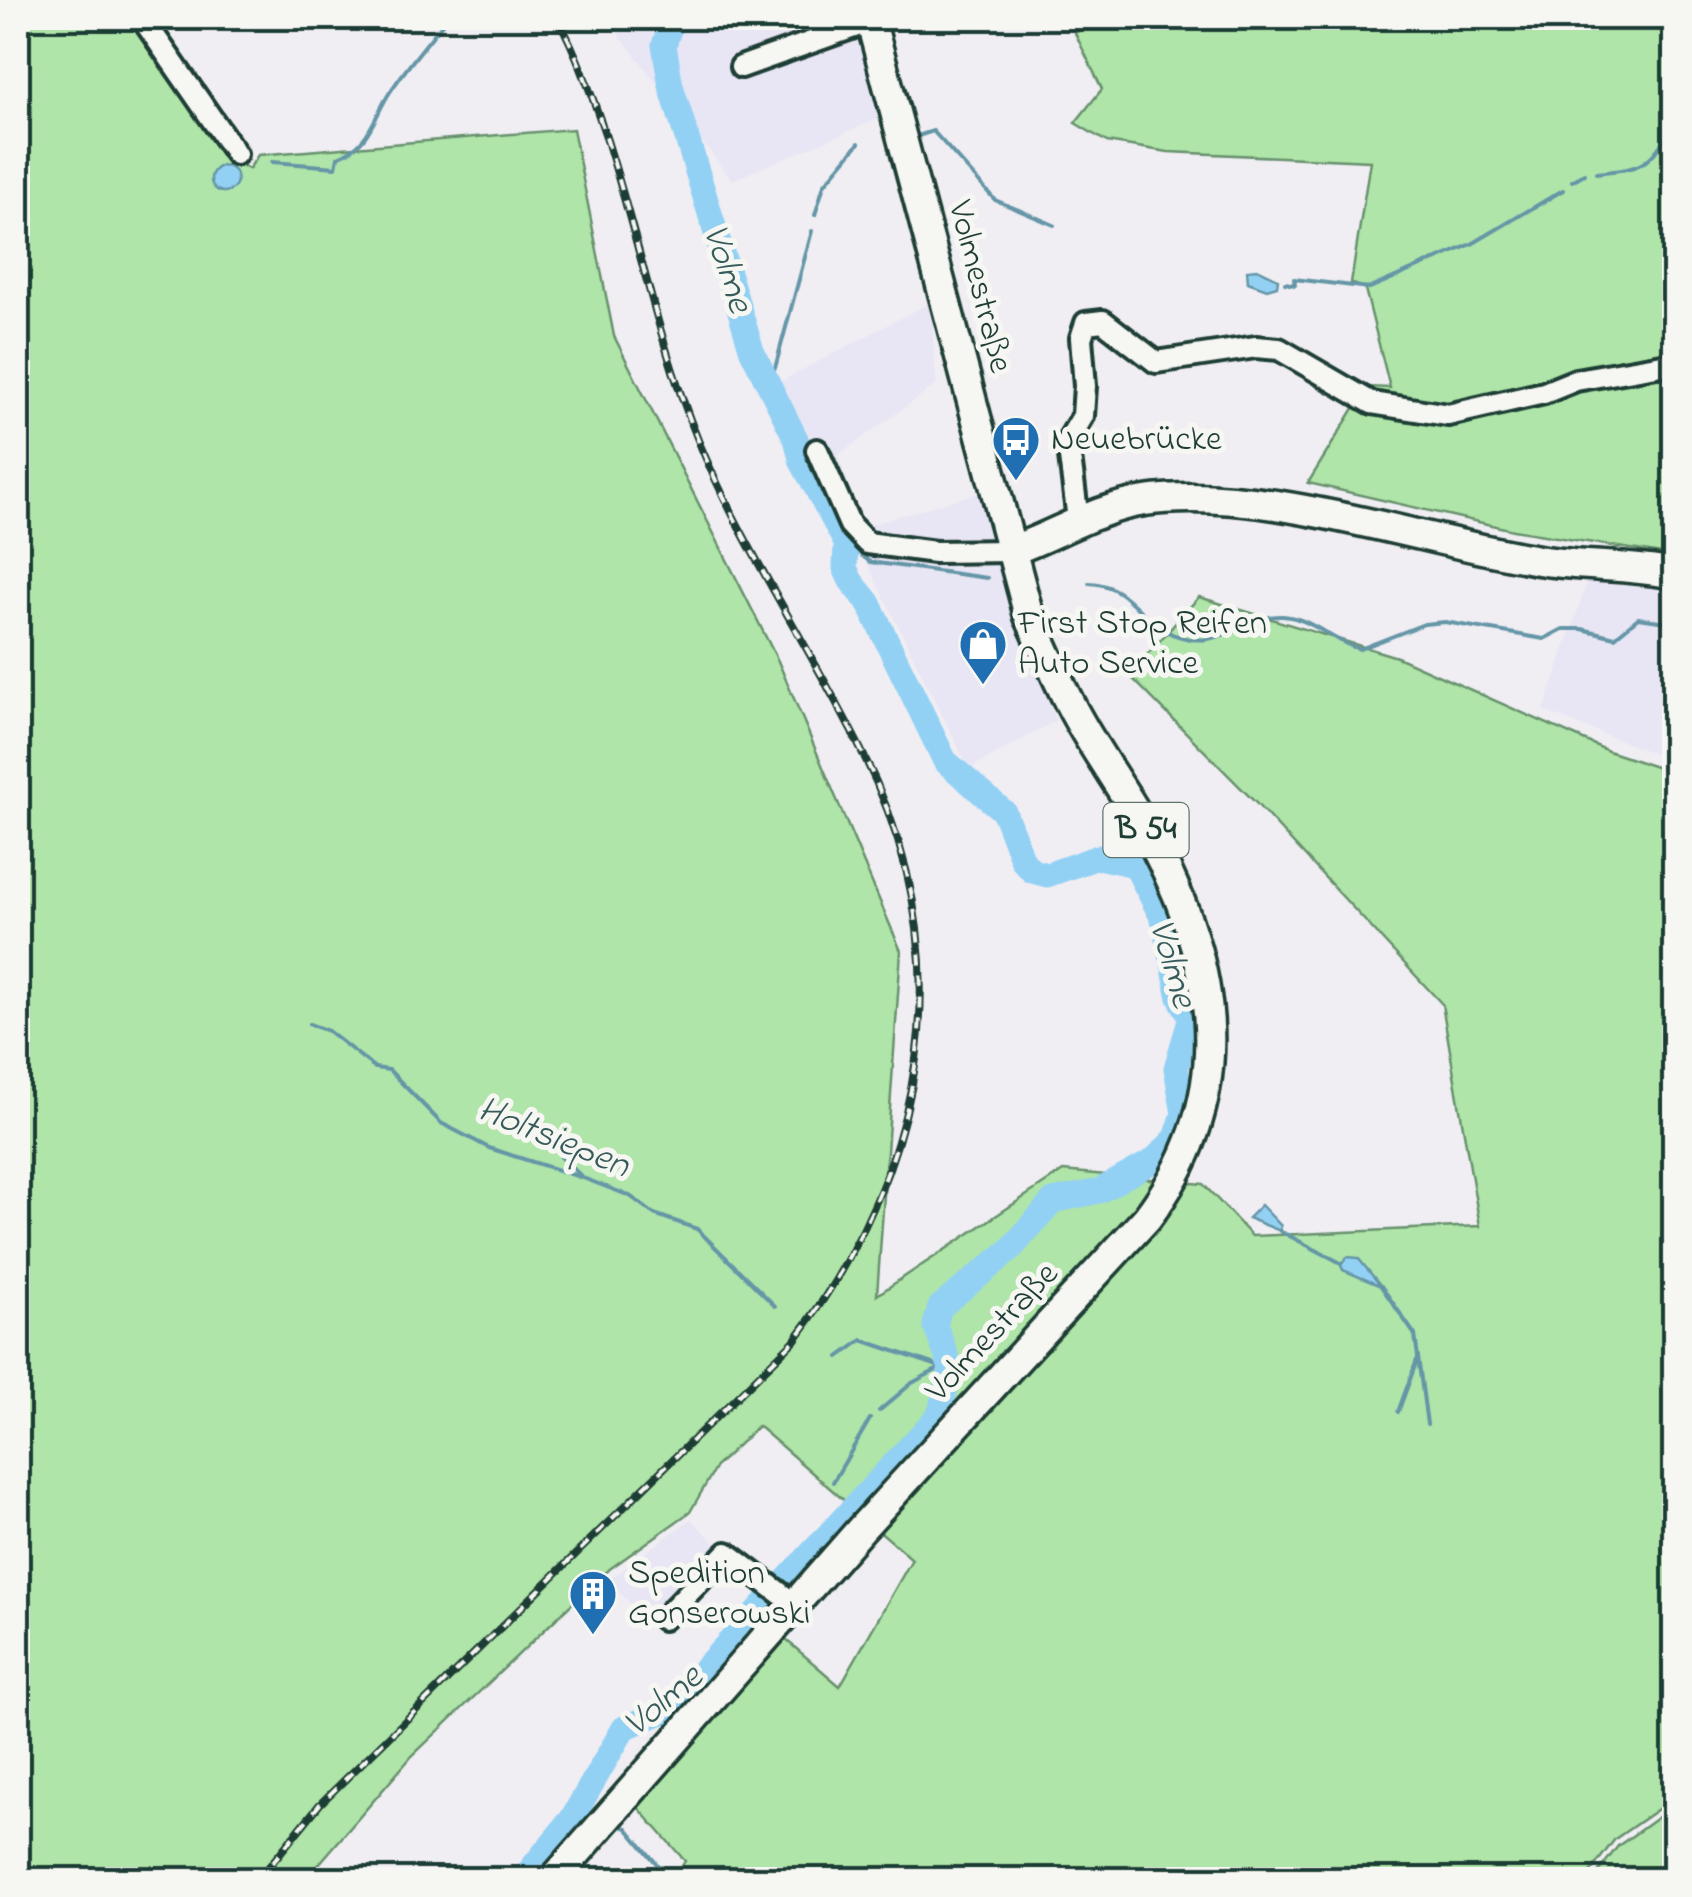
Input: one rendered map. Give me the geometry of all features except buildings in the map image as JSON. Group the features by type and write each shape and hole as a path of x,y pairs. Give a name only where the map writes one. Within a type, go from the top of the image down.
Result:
{"main road":[{"name":"Volmestraße","path":"791,1602 1106,1268 1174,1183 1198,1130 1212,1042 1192,935 1170,878 1072,708 1029,616 860,20"},
{"path":"1010,551 1078,520 1150,500 1243,502 1546,561 1674,574"},
{"name":"B 54","path":"553,1880 791,1602"}],"street":[{"path":"142,18 236,154"},
{"path":"740,67 860,20"},
{"path":"1078,520 1068,442 1082,416 1086,386 1081,338 1086,323 1094,319 1103,321 1156,362 1256,347 1279,349 1372,403 1448,416 1544,393 1576,380 1674,363"},
{"path":"818,450 850,525 867,543 934,552 1010,551"},
{"path":"663,1619 727,1553 791,1602"}],"shaded area":[{"path":"606,18 849,18 885,116 732,180"},
{"path":"931,302 936,385 838,455 862,527 981,492 1055,721 969,769 778,383"},
{"path":"1589,577 1674,585 1674,761 1544,711"},
{"path":"691,1519 721,1549 649,1622 608,1581"}],"green space":[{"path":"18,18 135,18 233,160 249,169 258,155 573,129 614,336 778,661 901,951 877,1295 1063,1171 1203,1184 1252,1236 1480,1226 1442,1004 1255,802 1129,675 1199,597 1397,657 1608,751 1674,773 1674,1798 1615,1839 1585,1879 672,1879 685,1861 637,1806 785,1639 840,1686 912,1559 758,1426 717,1465 690,1512 604,1573 412,1756 306,1879 18,1879"},
{"path":"1078,18 1674,18 1674,556 1513,530 1308,483 1367,387 1390,388 1365,289 1351,283 1370,161 1168,152 1107,142 1075,123 1102,89 1075,33 1082,29"},
{"path":"1674,1806 1674,1879 1593,1879 1618,1846"}],"water":[{"path":"224,166 233,170 237,179 233,188 224,192 215,188 211,179 215,170"},
{"path":"1257,269 1278,279 1277,286 1267,289 1248,282 1247,270"},
{"path":"1261,1205 1281,1226 1280,1231 1248,1218"},
{"path":"1347,1257 1358,1258 1381,1286 1343,1270 1341,1265"}],"waterway":[{"path":"272,162 336,167 338,157 349,152 370,130 397,82 447,18"},
{"name":"Volme","path":"522,1880 571,1820 624,1728 664,1711 939,1415 951,1368 935,1325 940,1307 1009,1251 1053,1201 1099,1191 1153,1161 1176,1138 1184,1114 1176,1068 1191,1017 1180,998 1164,921 1135,865 1098,857 1047,875 1032,871 1023,861 1004,812 945,761 868,602 851,581 845,568 846,543 802,462 796,439 752,351 671,86 664,45 673,18"},
{"path":"1596,173 1644,162 1674,124"},
{"path":"918,136 933,131 995,200 1054,225"},
{"path":"815,215 824,185 859,143"},
{"path":"1572,181 1584,174"},
{"path":"1285,283 1295,285 1294,279 1370,288 1472,244 1563,190"},
{"path":"766,379 775,368 812,231"},
{"path":"846,543 870,562 987,578"},
{"path":"1089,583 1114,589 1160,628 1189,639 1218,637 1255,621 1283,616 1304,621 1360,649 1424,624 1445,622 1544,639 1563,629 1615,637 1638,618 1674,623"},
{"name":"Holtsiepen","path":"309,1024 328,1031 375,1068 389,1070 441,1123 489,1148 630,1196 654,1214 697,1229 775,1306"},
{"path":"561,1157 583,1178"},
{"path":"1280,1231 1341,1263"},
{"path":"1381,1286 1415,1335 1427,1424"},
{"name":"Holtsiepen","path":"839,1357 862,1340 941,1367 951,1365"},
{"path":"1398,1412 1417,1360"},
{"path":"879,1411 912,1383 940,1368"},
{"path":"833,1482 870,1419"},
{"name":"Volme","path":"585,1791 591,1795"},
{"path":"615,1824 627,1828 670,1880"}],"railway":[{"path":"258,1880 320,1804 794,1341 839,1274 875,1203 901,1131 916,1057 921,982 914,906 894,830 863,754 735,520 698,440 662,335 600,120 558,18"}],"place":[{"name":"Neuebrücke","path":"1016,482"},
{"name":"First Stop Reifen Auto Service","path":"983,686"},
{"name":"Spedition Gonserowski","path":"593,1636"}]}
